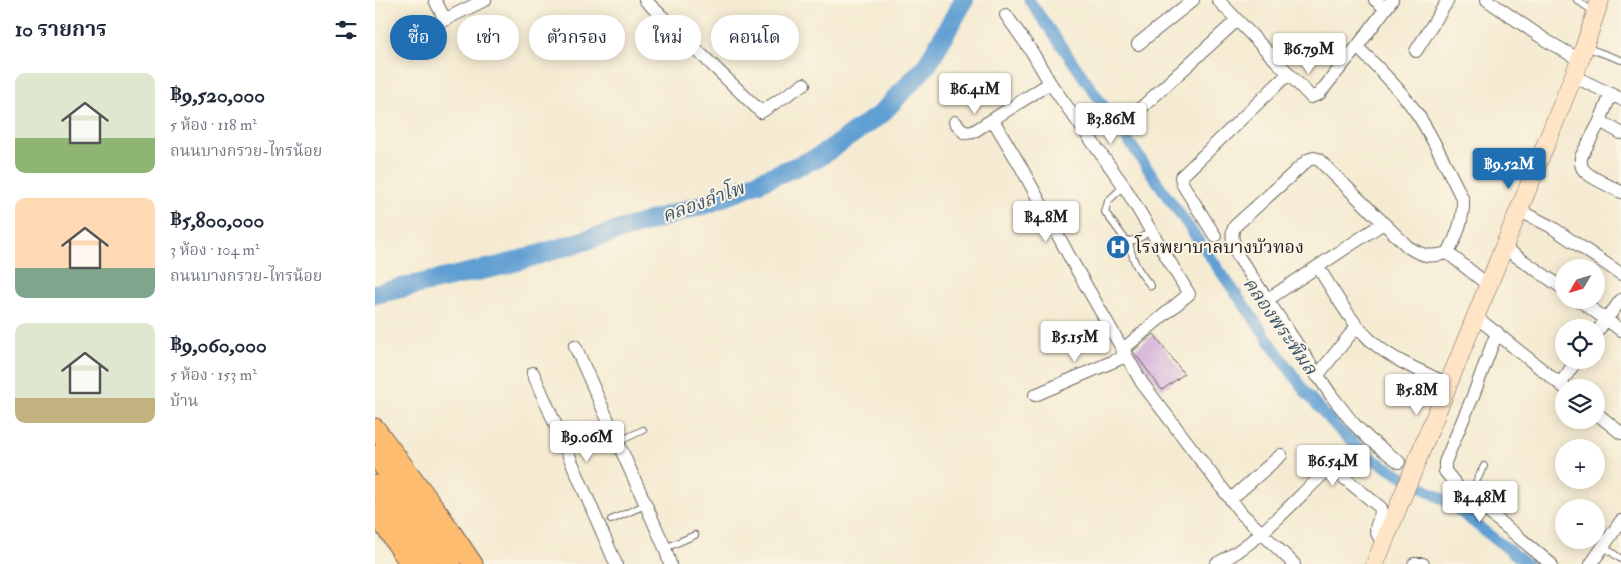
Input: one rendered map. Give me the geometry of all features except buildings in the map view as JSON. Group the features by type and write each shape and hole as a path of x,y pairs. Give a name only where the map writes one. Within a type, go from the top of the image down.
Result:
{"main road":[{"path":"1375,564 1579,61 1597,6"},
{"path":"375,428 435,508 473,564"},
{"path":"375,456 451,564"},
{"path":"375,485 429,564"},
{"path":"375,512 411,564"}],"street":[{"path":"435,0 442,15"},
{"path":"447,19 485,0"},
{"path":"645,0 761,112 804,84"},
{"path":"1138,44 1193,0"},
{"path":"1218,0 1309,96 1316,96 1357,47 1389,4 1375,0"},
{"path":"1416,51 1448,0"},
{"path":"1487,0 1579,61 1616,96 1600,121 1581,157 1581,162 1583,169 1588,174 1621,192"},
{"path":"1006,15 1032,52 1050,83 1124,186 1189,294 1124,353 1035,396"},
{"path":"1141,108 1236,21"},
{"path":"1357,47 1375,64 1419,117 1463,200 1455,239 1448,254"},
{"path":"1215,236 1183,185 1181,177 1288,74"},
{"path":"955,122 965,133 968,134 978,130 1050,83"},
{"path":"993,120 1124,353 1157,404 1241,513 1294,564"},
{"path":"1600,121 1621,133"},
{"path":"1399,462 1369,439 1353,423 1317,376 1238,256 1231,234 1232,231 1235,226 1308,160 1314,158 1318,159 1408,247 1419,254 1429,256 1448,254 1488,285"},
{"path":"1518,210 1550,226 1621,274"},
{"path":"1267,300 1383,224"},
{"path":"1503,247 1555,283"},
{"path":"1317,267 1357,326 1374,344 1387,353 1448,384"},
{"path":"1606,319 1621,300"},
{"path":"1592,309 1621,330"},
{"path":"1475,316 1555,379"},
{"path":"1317,376 1357,326"},
{"path":"1497,332 1445,462 1445,471 1469,496 1551,564"},
{"path":"575,346 665,548 670,564"},
{"path":"533,373 616,564"},
{"path":"1605,420 1621,433"},
{"path":"1231,499 1281,455"},
{"path":"1216,564 1233,556 1322,475 1330,471 1337,472 1381,508 1381,513 1375,526 1376,532 1383,543"},
{"path":"1605,543 1621,521"},
{"path":"1591,564 1601,549"},
{"path":"1414,564 1423,564"}],"lane":[{"path":"1577,0 1597,6"},
{"path":"1579,61 1621,60"},
{"path":"1124,186 1109,201 1105,212 1125,239 1129,241 1135,240 1150,230"},
{"path":"1129,241 1132,258 1141,275 1151,286"},
{"path":"617,442 643,430"},
{"path":"1469,496 1484,466"},
{"path":"611,520 645,504"},
{"path":"665,548 695,535"},
{"path":"1605,547 1621,559"}],"waterway":[{"name":"คลองลำโพ","path":"375,294 504,265 706,204 819,157 881,114 927,65 964,0"},
{"name":"คลองพระพิมล","path":"1029,0 1306,393 1340,431 1376,461 1447,502 1527,564"}],"place":[{"name":"โรงพยาบาลบางบัวทอง","path":"1118,247"}]}
